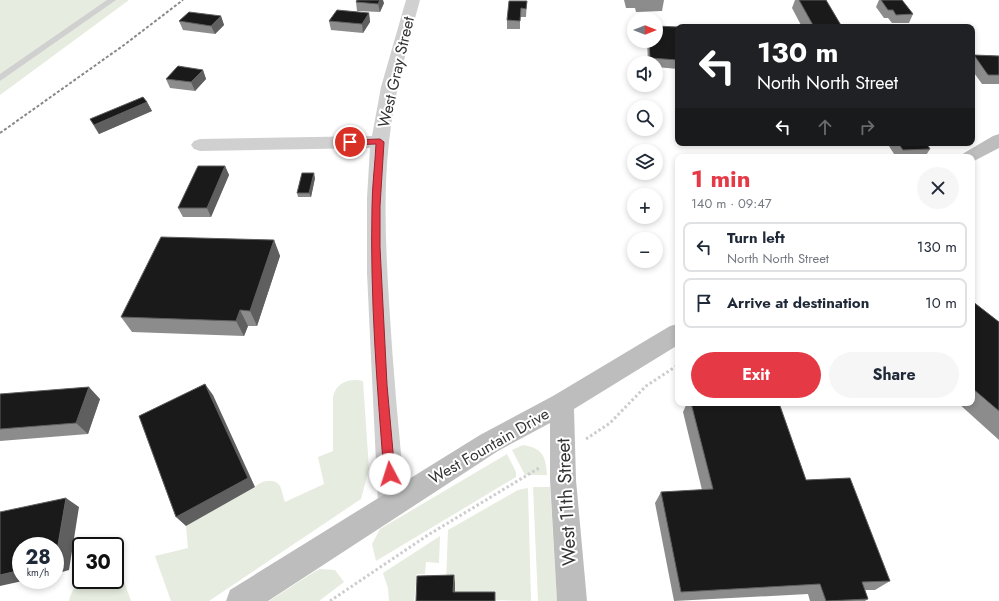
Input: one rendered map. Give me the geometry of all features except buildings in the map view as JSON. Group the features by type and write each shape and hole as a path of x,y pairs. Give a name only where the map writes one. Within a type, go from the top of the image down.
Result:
{"street":[{"name":"West Gray Street","path":"392,504 382,385 376,247 376,206 380,142 396,59 413,0"},
{"path":"975,154 999,140"},
{"path":"200,144 380,142"},
{"name":"West Fountain Drive","path":"241,601 489,443 562,404 675,335"},
{"name":"West 11th Street","path":"562,404 564,480 572,601"}],"lane":[{"path":"0,78 112,0"}],"path":[{"path":"586,439 610,423 646,386 675,367"},
{"path":"330,601 428,535 528,475"}],"shaded area":[{"path":"0,0 129,0 0,95"},
{"path":"357,380 363,381 369,469 361,499 209,601 171,601 155,556 188,548 186,526 264,482 271,481 277,483 281,488 285,502 324,484 318,457 333,451 334,393 339,386 345,382"},
{"path":"523,445 535,448 542,454 546,463 547,475 525,475 512,450"},
{"path":"507,454 516,472 516,477 376,561 372,544 380,529"},
{"path":"533,487 550,487 557,601 538,601"},
{"path":"528,488 531,601 455,599 446,583 448,530 518,490"},
{"path":"440,536 439,563 426,562 425,574 417,574 414,601 389,601 388,588 383,573"},
{"path":"320,569 335,570 344,582 319,601 269,601 314,572"},
{"path":"124,581 131,601 69,601 75,589 124,589"}],"railway":[{"path":"0,133 124,45 183,0"}],"route":[{"path":"350,142 380,142 376,206 376,247 382,385 390,474"}]}
